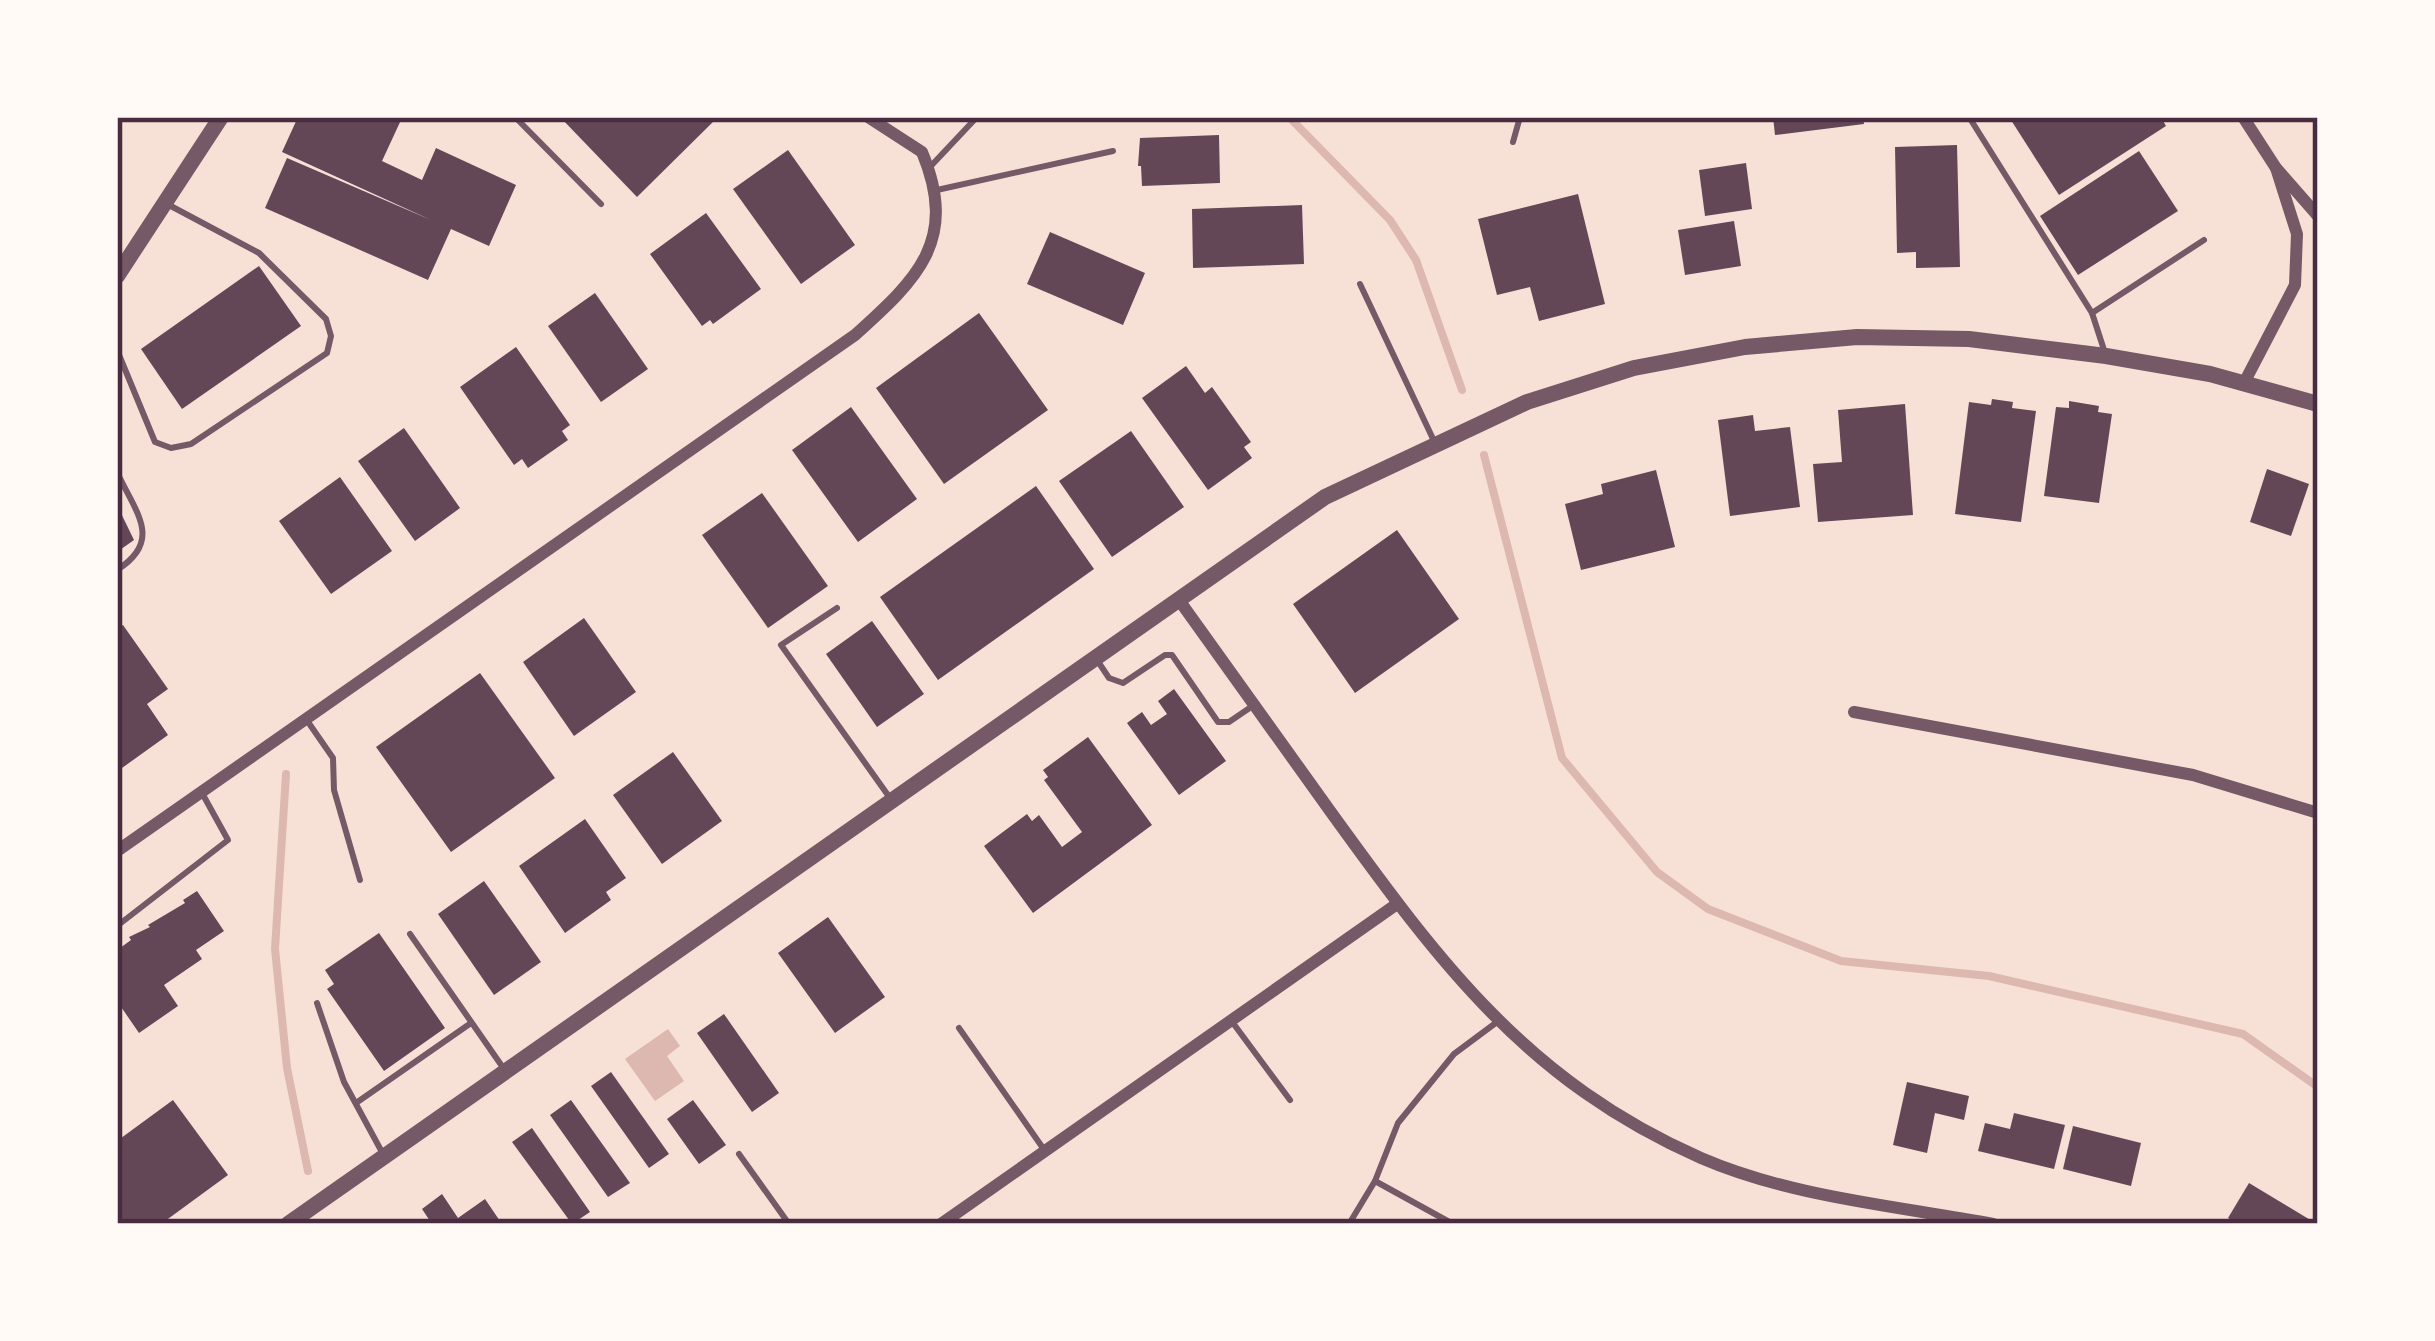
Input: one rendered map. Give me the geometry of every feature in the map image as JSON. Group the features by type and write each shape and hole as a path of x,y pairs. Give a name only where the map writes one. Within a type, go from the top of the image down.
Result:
{"street":[{"path":"117,276 221,117"},
{"path":"117,851 855,335 903,291 926,259 938,217 929,168 922,152 868,117"},
{"path":"2243,117 2276,168 2318,216"},
{"path":"2244,383 2295,285 2297,234 2276,168"},
{"path":"288,1224 1325,497 1527,402 1634,368 1744,347 1857,337 1969,339 2106,356 2244,383 2318,404"},
{"path":"1179,600 1446,967 1497,1022 1586,1096 1644,1131 1766,1181 1993,1224"},
{"path":"1854,712 2193,775 2318,813"},
{"path":"940,1224 1397,904"}],"lane":[{"path":"514,117 601,204"},
{"path":"929,168 977,117"},
{"path":"1513,142 1520,117"},
{"path":"1969,117 2092,313 2106,356"},
{"path":"933,191 1114,152"},
{"path":"117,350 155,442 171,448 191,444 327,353 332,336 326,319 259,253 167,204"},
{"path":"2092,313 2204,239"},
{"path":"1360,284 1436,445"},
{"path":"117,472 145,535 141,551 117,570"},
{"path":"837,608 781,645 892,801"},
{"path":"1096,658 1109,678 1123,683 1172,655 1218,722 1229,722 1254,705"},
{"path":"305,719 333,758 334,790 360,880"},
{"path":"117,926 228,840 201,792"},
{"path":"410,934 506,1072"},
{"path":"317,1003 356,1103 384,1157"},
{"path":"1231,1020 1290,1100"},
{"path":"1349,1224 1375,1180 1398,1123 1454,1054 1497,1022"},
{"path":"356,1103 472,1023"},
{"path":"959,1028 1045,1150"},
{"path":"740,1154 789,1224"},
{"path":"1375,1180 1454,1224"}],"shaded area":[{"path":"668,1029 680,1046 667,1056 684,1081 655,1101 625,1059"}],"building":[{"path":"298,117 395,117 401,120 382,161 422,180 436,148 516,185 489,246 451,229 428,280 265,208 287,158 431,220 282,152"},
{"path":"560,117 718,117 637,197"},
{"path":"1773,117 1863,117 1864,124 1775,135"},
{"path":"2009,117 2161,117 2166,126 2059,195"},
{"path":"1219,135 1220,183 1142,186 1140,138"},
{"path":"1957,145 1960,267 1916,268 1916,252 1897,253 1895,147"},
{"path":"788,150 855,245 801,284 733,189"},
{"path":"2139,151 2178,211 2078,275 2040,216"},
{"path":"1746,163 1752,209 1705,216 1699,170"},
{"path":"1578,194 1605,304 1539,321 1530,287 1497,295 1478,219"},
{"path":"1302,205 1304,264 1193,268 1192,209"},
{"path":"706,213 761,289 713,324 710,320 702,326 650,254"},
{"path":"1734,221 1741,266 1685,275 1678,230"},
{"path":"1050,232 1145,273 1123,325 1027,284"},
{"path":"259,266 301,326 182,409 141,349"},
{"path":"595,293 648,369 601,402 548,326"},
{"path":"979,313 1048,410 944,484 876,388"},
{"path":"516,347 570,425 562,431 568,440 528,468 522,459 514,465 460,387"},
{"path":"1186,366 1205,393 1212,387 1251,442 1244,447 1252,458 1208,490 1142,398"},
{"path":"1992,399 2036,411 2021,522 1955,514 1969,402 1991,405"},
{"path":"2069,401 2099,406 2098,412 2112,414 2099,503 2044,496 2056,407 2069,408"},
{"path":"1905,404 1913,515 1818,522 1813,464 1842,462 1838,410"},
{"path":"851,407 917,499 858,542 792,450"},
{"path":"1753,415 1755,431 1790,427 1800,507 1730,516 1718,420"},
{"path":"404,428 460,508 415,541 358,461"},
{"path":"1131,431 1184,507 1112,557 1059,481"},
{"path":"2267,469 2309,484 2291,536 2250,522"},
{"path":"1656,470 1675,547 1581,570 1565,504 1603,494 1601,484"},
{"path":"340,477 392,551 331,594 279,521"},
{"path":"1036,486 1094,569 938,680 880,597"},
{"path":"762,493 828,586 768,628 702,535"},
{"path":"117,505 134,540 117,552"},
{"path":"1397,530 1459,619 1355,693 1293,604"},
{"path":"584,618 636,692 574,736 523,662"},
{"path":"872,621 924,694 877,727 826,654"},
{"path":"123,625 168,689 147,704 168,735 122,768 117,760 117,629"},
{"path":"480,673 555,778 451,852 376,747"},
{"path":"1174,689 1226,761 1179,795 1127,723 1142,712 1151,725 1167,714 1158,701"},
{"path":"1088,737 1152,825 1033,913 984,846 1027,814 1032,821 1039,815 1062,847 1082,832 1044,780 1048,777 1043,770"},
{"path":"673,752 722,821 662,864 613,795"},
{"path":"585,819 626,878 606,892 611,900 565,933 519,866"},
{"path":"484,881 541,962 494,995 438,914"},
{"path":"197,891 224,931 196,950 202,959 164,985 178,1006 139,1033 117,1001 117,943 120,948"},
{"path":"828,917 885,997 835,1033 778,953"},
{"path":"379,933 445,1028 384,1071 327,989 334,984 325,970"},
{"path":"724,1014 779,1093 752,1112 697,1033"},
{"path":"611,1072 669,1154 649,1168 591,1086"},
{"path":"1907,1082 1969,1096 1964,1120 1935,1113 1927,1153 1893,1145"},
{"path":"173,1100 228,1175 161,1224 122,1224 117,1217 117,1141"},
{"path":"571,1100 630,1183 608,1197 550,1115"},
{"path":"693,1100 726,1145 699,1164 667,1119"},
{"path":"2014,1113 2065,1125 2054,1169 1978,1151 1985,1123 2010,1129"},
{"path":"2073,1126 2141,1143 2131,1186 2063,1169"},
{"path":"532,1128 590,1212 572,1224 512,1142"},
{"path":"2249,1183 2317,1224 2238,1224 2228,1218"},
{"path":"442,1194 458,1218 485,1199 502,1224 432,1224 422,1209"}],"waterway":[{"path":"1289,117 1390,220 1416,260 1462,390"},
{"path":"1484,455 1562,758 1657,872 1708,909 1841,961 1989,976 2243,1034 2318,1087"},
{"path":"286,774 275,949 287,1068 308,1171"}]}
